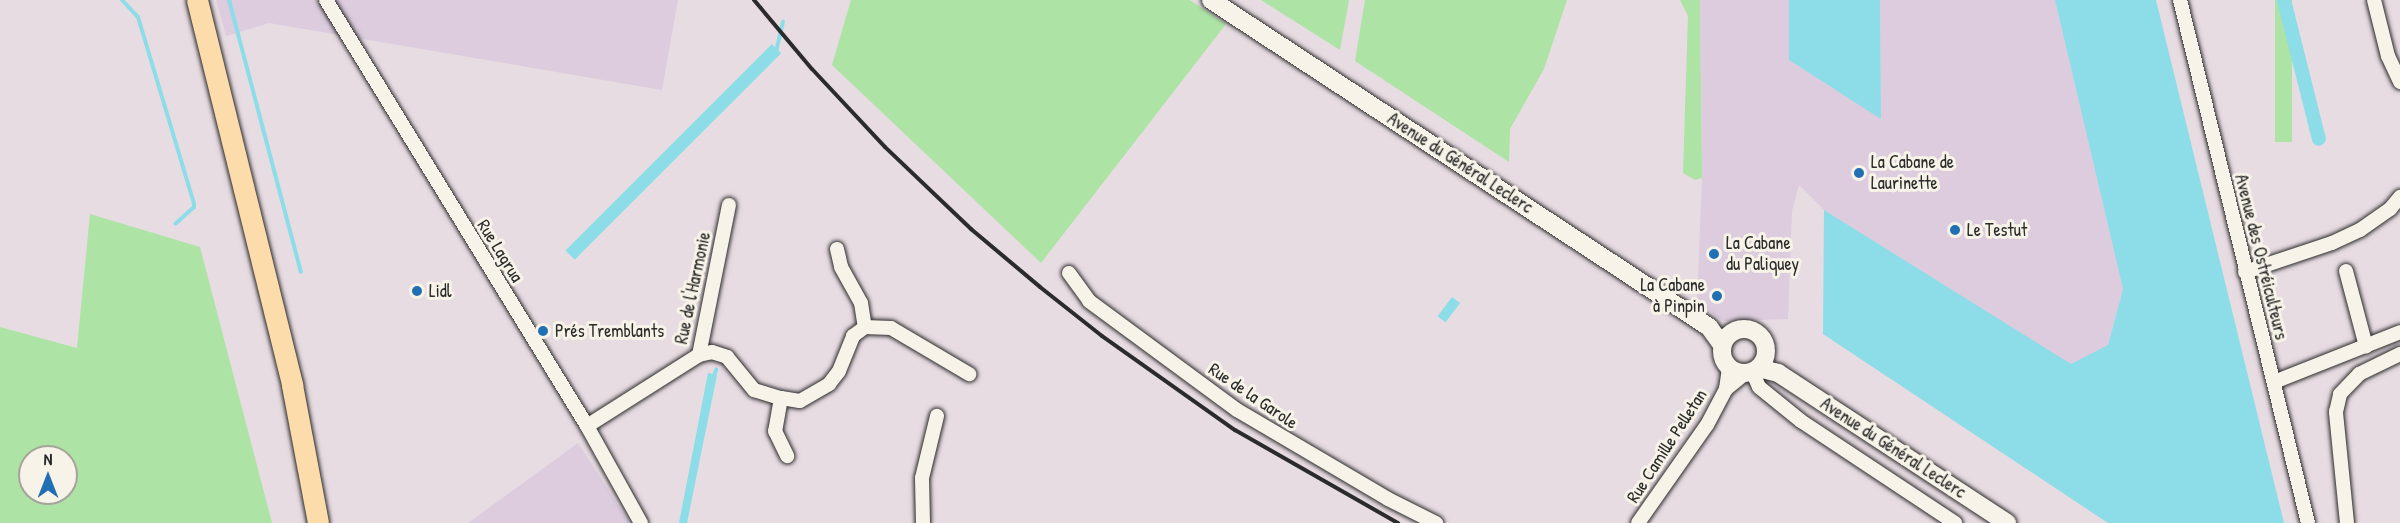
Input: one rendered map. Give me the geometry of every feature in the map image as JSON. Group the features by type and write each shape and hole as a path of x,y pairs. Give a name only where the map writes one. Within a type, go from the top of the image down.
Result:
{"main road":[{"path":"197,0 292,385 318,523"},
{"name":"Avenue du Général Leclerc","path":"1211,0 1708,327 1722,345"},
{"name":"Avenue du Général Leclerc","path":"1708,327 1734,330"},
{"path":"1741,328 1755,331 1764,340 1750,367 1723,357 1722,345 1734,330 1741,328"},
{"name":"Avenue du Général Leclerc","path":"1750,367 1778,374 2007,523"},
{"path":"292,385 309,523"}],"street":[{"name":"Rue Lagrua","path":"326,0 587,426 641,523"},
{"name":"Avenue des Ostréiculteurs","path":"2180,0 2308,523"},
{"path":"2374,0 2388,56 2400,82"},
{"path":"2245,272 2332,243 2360,230 2390,209 2400,197"},
{"name":"Rue de l'Harmonie","path":"587,426 699,355 729,205"},
{"path":"837,249 841,267 861,303 865,327"},
{"path":"2346,271 2366,346"},
{"name":"Rue de la Garole","path":"1069,273 1089,301 1237,410 1388,499 1436,523"},
{"path":"699,355 712,352 727,357 751,388 781,398 800,401 829,384 839,371 853,336 865,327 891,328 969,374"},
{"path":"2274,382 2400,333"},
{"path":"2347,523 2336,411 2340,394 2359,374 2400,354"},
{"path":"1750,367 1759,387 1801,421 1955,523"},
{"name":"Rue Camille Pelletan","path":"1638,523 1707,425 1726,389 1750,367"},
{"path":"781,398 775,431 788,456"},
{"path":"923,523 922,478 937,416"}],"shaded area":[{"path":"216,0 678,0 662,90 269,23 226,36"},
{"path":"1700,0 1789,0 1789,60 1881,118 1880,0 2055,0 2123,289 2108,345 2071,365 1824,210 1799,185 1792,211 1788,319 1723,321 1697,302 1702,178"},
{"path":"578,443 630,523 468,523"}],"green space":[{"path":"851,0 1190,0 1226,24 1041,263 832,65"},
{"path":"1261,0 1349,0 1340,50"},
{"path":"1365,0 1567,0 1544,69 1510,129 1509,162 1355,61"},
{"path":"1680,0 1700,0 1702,178 1695,180 1683,173 1688,16"},
{"path":"2275,0 2292,0 2292,142 2275,142"},
{"path":"90,214 200,247 272,523 0,523 0,327 77,348"}],"water":[{"path":"1789,0 1880,0 1881,119 1789,60"},
{"path":"2055,0 2156,0 2284,523 2108,523 1823,334 1824,210 2071,364 2108,345 2123,289"},
{"path":"772,44 781,53 575,260 566,250"},
{"path":"1452,297 1460,303 1446,322 1438,316"},
{"path":"708,373 717,375 687,523 679,523"}],"waterway":[{"path":"122,0 138,17 194,204 194,207 175,224"},
{"path":"229,0 301,272"},
{"path":"2284,0 2319,139"},
{"path":"776,52 783,22"},
{"path":"713,378 716,370"}],"railway":[{"path":"754,0 812,69 885,147 971,229 1040,287 1102,336 1235,430 1398,523"}],"place":[{"name":"La Cabane de Laurinette","path":"1859,173"},
{"name":"Le Testut","path":"1955,230"},
{"name":"La Cabane du Paliquey","path":"1714,254"},
{"name":"Lidl","path":"417,291"},
{"name":"La Cabane à Pinpin","path":"1717,296"},
{"name":"Prés Tremblants","path":"543,331"}]}
